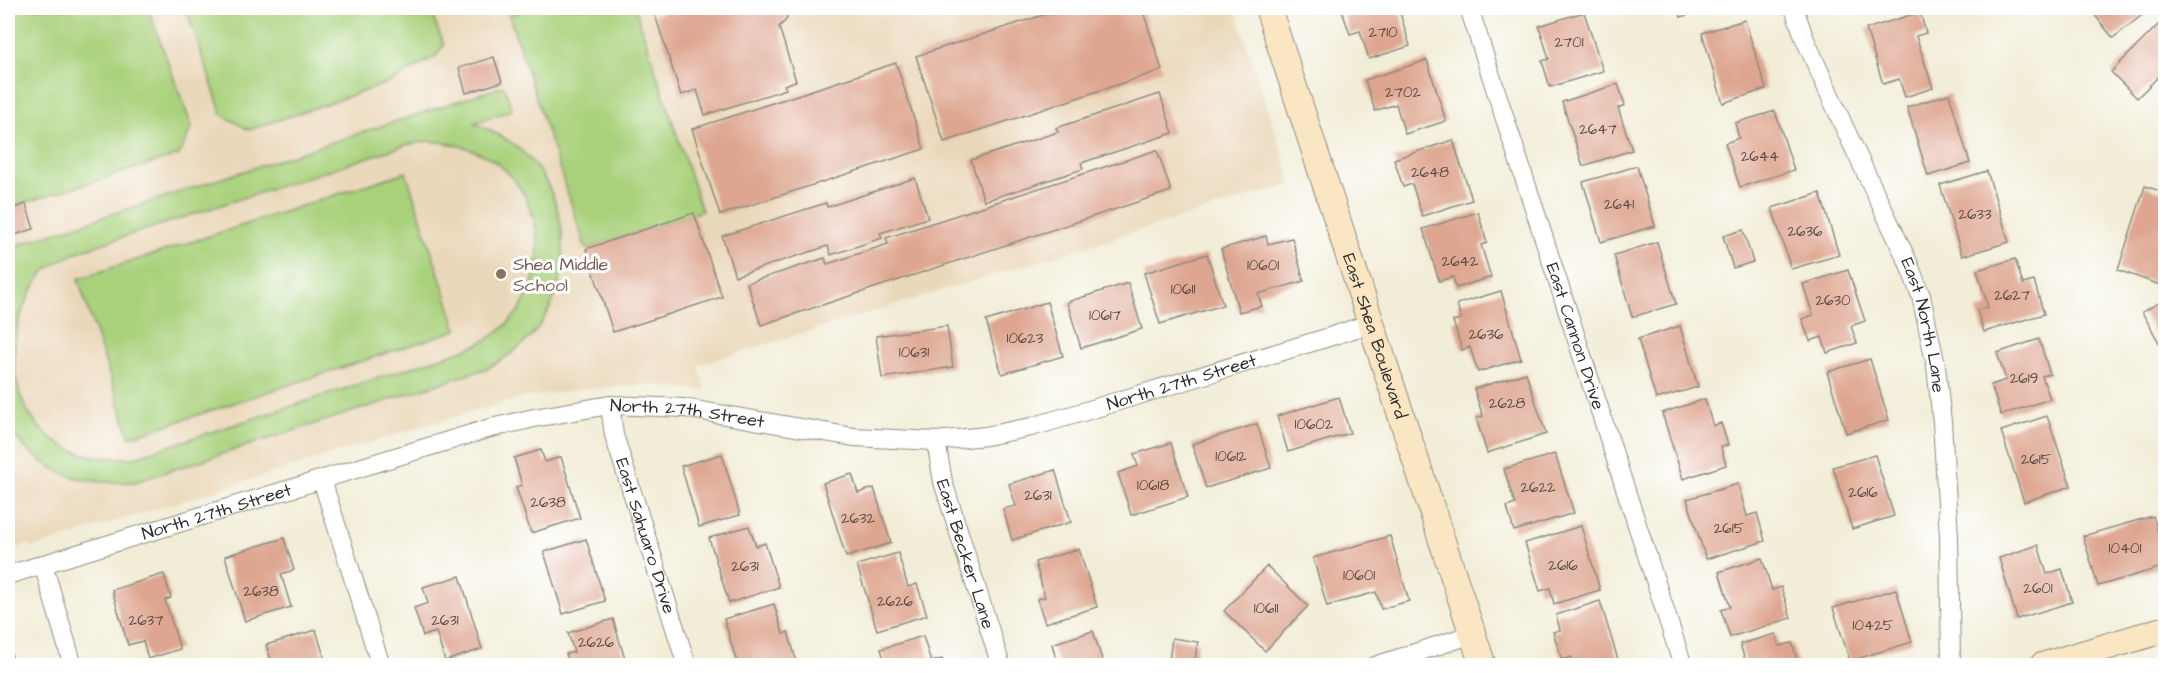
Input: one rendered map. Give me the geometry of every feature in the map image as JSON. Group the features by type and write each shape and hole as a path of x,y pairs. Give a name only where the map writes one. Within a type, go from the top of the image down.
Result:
{"street":[{"name":"East Shea Boulevard","path":"1268,8 1483,666"},
{"name":"East Cannon Drive","path":"1469,8 1683,666"},
{"name":"East North Lane","path":"1794,8 1804,37 1908,262 1921,296 1936,366 1942,422 1949,536 1951,666"},
{"name":"North 27th Street","path":"8,574 488,429 534,418 610,405 684,408 854,437 936,441 986,436 1031,427 1315,342 1372,322"},
{"name":"East Sahuaro Drive","path":"610,405 614,435 687,666"},
{"name":"East Becker Lane","path":"936,441 943,482 1001,666"},
{"path":"322,480 381,666"},
{"path":"43,564 73,666"},
{"path":"2042,666 2166,629"},
{"path":"1375,666 1473,634"}],"shaded area":[{"name":"Shea Middle School","path":"8,8 1235,8 1292,184 698,365 706,391 649,385 591,388 526,397 414,429 31,548 29,544 8,551"}],"green space":[{"path":"8,8 148,8 192,127 179,155 8,208"},
{"path":"186,8 429,8 444,45 436,56 391,82 249,130 222,115"},
{"path":"533,8 635,8 702,211 586,249 509,15"},
{"path":"504,86 512,110 474,123 512,143 535,165 548,186 557,210 562,234 563,259 559,284 550,308 537,329 514,351 488,368 135,482 114,482 79,478 49,466 36,457 8,429 8,248","holes":["429,141 470,149 497,163 520,188 530,208 536,230 538,253 535,275 527,296 515,316 494,335 461,351 132,458 104,458 77,452 52,438 33,420 21,397 15,372 15,345 20,319 30,294 44,272 52,265 80,251 406,145"]},
{"path":"406,172 457,330 130,437 78,279"}],"building":[{"path":"661,8 787,8 787,19 779,27 796,81 784,85 786,89 705,115 697,90 681,95 655,15 662,13"},
{"path":"1065,8 1142,8 1162,70 944,142 916,56"},
{"path":"1341,8 1414,8 1400,13 1410,46 1369,59 1360,31 1350,34"},
{"path":"1678,8 1710,8 1681,17"},
{"path":"2089,8 2151,8 2113,38"},
{"path":"1584,12 1603,71 1550,87 1542,61 1549,59 1539,26"},
{"path":"1920,12 1926,33 1916,36 1933,88 1905,97 1899,79 1883,84 1866,29"},
{"path":"2166,17 2166,78 2161,74 2137,98 2111,72"},
{"path":"1745,20 1766,89 1723,103 1702,33"},
{"path":"494,57 502,82 466,93 459,68"},
{"path":"1427,60 1446,121 1405,134 1396,104 1375,111 1365,80"},
{"path":"896,63 924,149 720,215 692,129"},
{"path":"1618,84 1625,105 1618,108 1632,150 1583,166 1562,102"},
{"path":"1160,94 1173,133 1081,163 1083,169 984,201 971,160 1058,132 1056,128"},
{"path":"1949,94 1970,163 1928,176 1907,107"},
{"path":"1775,111 1794,170 1740,187 1725,143 1739,138 1735,123"},
{"path":"1453,140 1472,200 1422,216 1412,184 1403,187 1394,159"},
{"path":"1157,150 1171,191 761,325 747,283 825,258 827,264 888,244 886,238"},
{"path":"1637,166 1655,226 1601,242 1583,182"},
{"path":"1987,171 2009,242 1962,256 1940,185"},
{"path":"915,178 928,218 880,233 882,238 831,255 828,246 735,276 722,236 826,203 827,207"},
{"path":"2145,186 2166,193 2166,266 2160,285 2118,270"},
{"path":"1820,193 1839,255 1791,269 1772,208"},
{"path":"26,204 34,229 8,237 8,210"},
{"path":"1478,212 1487,243 1481,245 1491,277 1456,288 1453,277 1439,281 1423,229"},
{"path":"694,213 722,297 613,332 586,249"},
{"path":"1743,230 1753,262 1733,268 1723,236"},
{"path":"1266,236 1268,244 1292,238 1304,281 1258,294 1262,306 1239,312 1221,249"},
{"path":"1657,242 1676,304 1632,317 1614,255"},
{"path":"1207,254 1223,305 1160,324 1144,273"},
{"path":"2015,259 2023,284 2034,281 2044,314 1984,332 1977,310 1988,307 1977,270"},
{"path":"1848,270 1865,321 1851,326 1857,343 1827,353 1822,337 1810,341 1802,319 1813,315 1803,284"},
{"path":"1128,283 1142,329 1081,348 1067,302"},
{"path":"1501,291 1521,359 1478,372 1470,347 1462,350 1453,321 1461,319 1457,304"},
{"path":"2166,299 2166,355 2142,312"},
{"path":"1047,302 1063,356 1002,374 986,321"},
{"path":"947,326 953,367 882,378 876,336"},
{"path":"1680,326 1698,387 1656,399 1638,339"},
{"path":"2039,339 2050,374 2042,376 2050,399 2001,415 1991,385 2006,380 1997,353"},
{"path":"1870,359 1889,420 1846,433 1827,372"},
{"path":"1526,373 1546,434 1487,453 1476,418 1483,416 1474,389"},
{"path":"1339,397 1350,433 1288,452 1277,416"},
{"path":"1705,399 1713,426 1721,423 1728,445 1721,447 1726,465 1683,479 1662,413"},
{"path":"2047,416 2071,486 2024,502 2001,431"},
{"path":"1257,424 1271,468 1206,488 1192,444"},
{"path":"1171,443 1188,497 1131,515 1118,473 1138,466 1134,454"},
{"path":"541,450 545,462 561,457 580,518 531,533 516,487 522,485 514,458"},
{"path":"722,454 740,515 699,527 681,466"},
{"path":"1555,454 1574,513 1514,531 1507,507 1515,504 1504,469"},
{"path":"1875,455 1894,516 1852,529 1833,467"},
{"path":"1055,470 1071,522 1012,540 1003,509 1016,506 1009,484"},
{"path":"852,474 858,493 874,488 891,543 846,557 823,483"},
{"path":"1738,484 1747,516 1757,513 1765,541 1706,559 1687,499"},
{"path":"2153,516 2166,566 2098,586 2083,536"},
{"path":"749,526 756,546 765,543 779,587 729,603 709,538"},
{"path":"1581,526 1600,590 1554,604 1550,588 1540,591 1525,543"},
{"path":"1390,536 1409,601 1381,609 1376,592 1327,606 1313,558"},
{"path":"284,538 294,570 281,574 291,607 245,621 225,556"},
{"path":"586,539 605,601 563,614 544,552"},
{"path":"2038,545 2047,574 2062,569 2072,602 2017,619 1999,558"},
{"path":"1079,549 1097,607 1045,623 1037,599 1045,597 1035,562"},
{"path":"898,553 908,587 917,584 927,615 877,630 857,565"},
{"path":"1762,558 1772,590 1781,587 1791,618 1730,637 1721,610 1730,607 1719,572"},
{"path":"1267,566 1308,606 1265,651 1224,611"},
{"path":"164,574 171,598 165,600 180,649 148,659 143,641 128,645 112,590"},
{"path":"460,576 482,649 445,661 436,632 423,636 414,608 428,603 423,587"},
{"path":"1896,589 1912,642 1850,661 1833,608"},
{"path":"1600,601 1620,666 1574,666 1572,657 1562,660 1553,632 1560,630 1556,615"},
{"path":"774,604 783,634 788,632 798,666 738,666 724,619"},
{"path":"613,619 627,666 570,666 566,654 574,652 568,633"},
{"path":"316,630 327,666 273,666 266,645"},
{"path":"1093,631 1104,666 1058,666 1052,644"},
{"path":"1776,634 1779,646 1792,643 1799,666 1747,666 1740,644"},
{"path":"923,636 931,662 942,659 944,666 886,666 881,649"},
{"path":"1172,638 1198,642 1194,665 1169,661"},
{"path":"8,643 15,666 8,666"}],"place":[{"name":"Shea Middle School","path":"501,274"}]}
